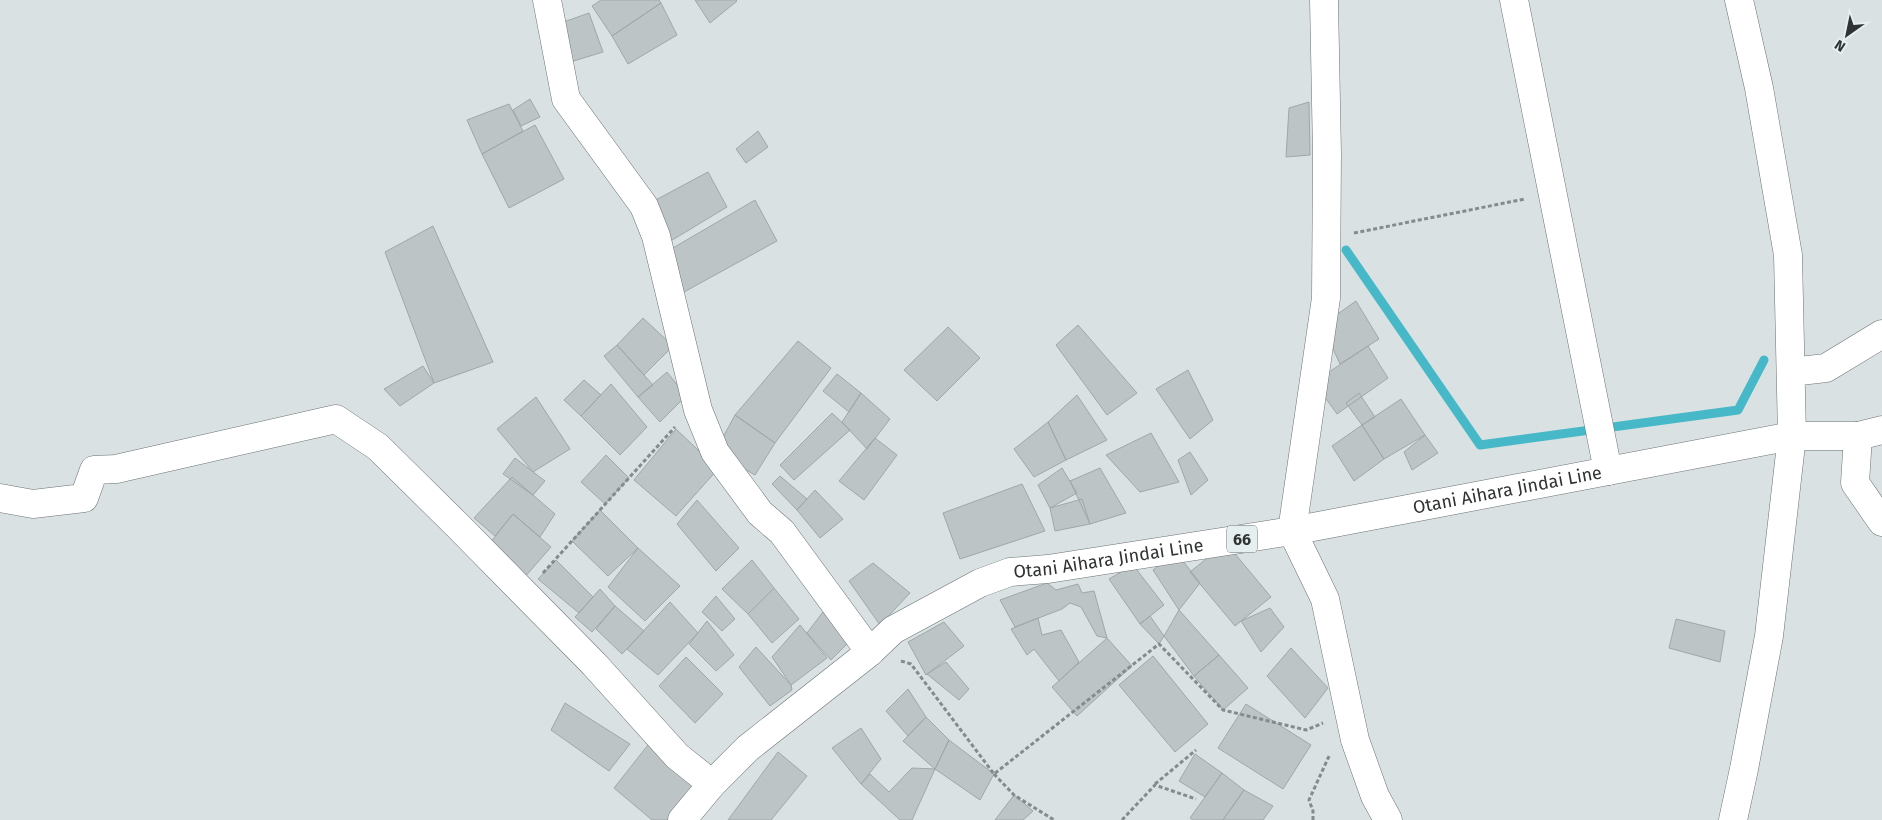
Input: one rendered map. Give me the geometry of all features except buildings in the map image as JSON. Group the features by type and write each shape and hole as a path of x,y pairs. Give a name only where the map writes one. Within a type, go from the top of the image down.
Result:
{"street":[{"path":"547,0 566,99 644,206 656,236 696,403 715,452 760,512 782,532 870,652"},
{"path":"1324,0 1326,298 1292,531 1325,598 1356,740 1372,787 1388,820"},
{"path":"1514,0 1608,471"},
{"path":"1733,820 1768,636 1792,436 1788,255 1759,88 1739,0"},
{"path":"1791,372 1826,368 1882,334"},
{"path":"0,498 32,504 84,498 94,470 116,469 336,419 378,447 608,679 678,756 712,784"},
{"path":"1870,433 1855,483 1882,522"},
{"name":"Otani Aihara Jindai Line","path":"682,820 712,784 748,748 870,652 893,630 980,584 1010,572 1048,569 1292,531 1792,436 1870,433"}],"path":[{"path":"1327,239 1552,193"},
{"path":"524,594 696,403"},
{"path":"994,774 1159,644 1223,710 1306,730"},
{"path":"870,652 911,664 994,774 1014,795 1054,820"},
{"path":"1313,820 1313,811 1309,800 1349,712"},
{"path":"1122,820 1155,785 1196,750"},
{"path":"1155,785 1196,799"}],"waterway":[{"path":"1346,250 1480,445 1738,410 1764,360"}]}
